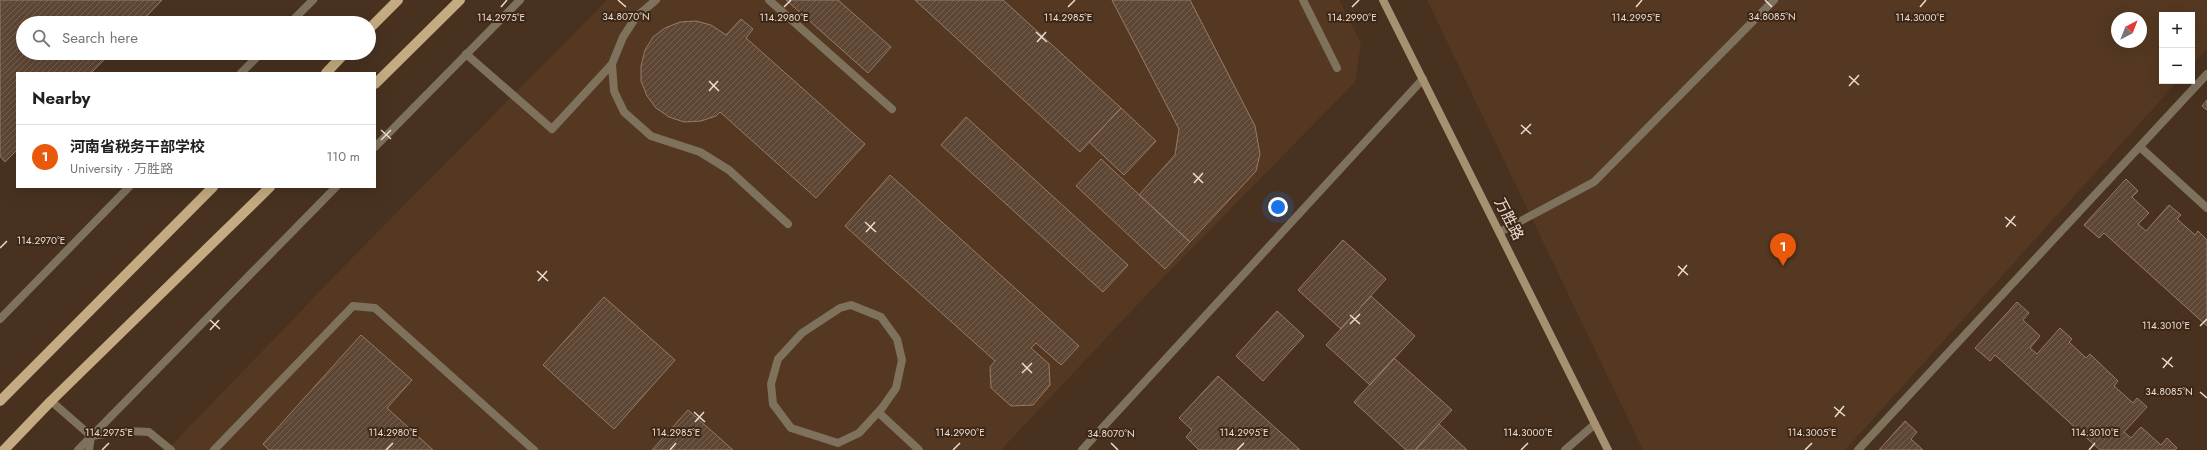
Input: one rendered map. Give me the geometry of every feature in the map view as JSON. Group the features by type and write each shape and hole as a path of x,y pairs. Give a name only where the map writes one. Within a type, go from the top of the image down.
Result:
{"main road":[{"path":"376,22 398,0"},
{"path":"376,83 460,0"},
{"path":"327,72 339,60"},
{"path":"0,401 212,188"},
{"path":"4,450 51,400 269,188"}],"street":[{"path":"297,16 313,0"},
{"path":"376,146 520,0"},
{"path":"466,54 552,129 612,64 623,37 636,17 656,0"},
{"path":"769,0 892,109"},
{"path":"1303,0 1337,68"},
{"name":"万胜路","path":"1383,0 1608,450"},
{"path":"1500,232 1594,182 1774,0"},
{"path":"242,72 254,60"},
{"path":"612,64 614,91 624,112 651,136 700,152 729,170 788,224"},
{"path":"1858,450 2207,74"},
{"path":"1082,450 1423,79"},
{"path":"2140,147 2207,208"},
{"path":"0,320 129,188"},
{"path":"78,450 335,188"},
{"path":"851,305 880,317 898,339 902,360 896,388 878,412 859,433 838,443 791,428 773,404 771,384 778,359 802,333 840,308 851,305"},
{"path":"214,450 353,306 375,308 534,450"},
{"path":"51,400 91,436 128,431 149,432 171,450"},
{"path":"878,412 919,450"},
{"path":"1565,450 1595,424"},
{"path":"89,450 91,436"}],"shaded area":[{"path":"607,0 1339,0 1361,43 1355,82 1157,284 1001,450 167,450 350,260"},
{"path":"1427,0 2207,0 2207,49 2195,62 2195,12 2159,12 2159,84 2175,84 1845,450 1643,450"}],"building":[{"path":"0,0 162,0 147,16 16,16 16,60 104,60 92,72 16,72 16,151 5,162 0,156"},
{"path":"786,0 838,0 891,47 868,73"},
{"path":"915,0 1003,0 1121,108 1080,152"},
{"path":"1112,0 1190,0 1255,126 1260,154 1256,171 1190,242 1139,195 1175,155 1179,129"},
{"path":"741,19 753,29 746,38 865,144 816,198 720,112 716,116 701,121 684,122 669,117 656,108 647,96 641,81 641,66 645,50 653,37 665,28 680,22 696,21 711,25 726,35"},
{"path":"2207,100 2207,110 2202,106"},
{"path":"1121,108 1156,141 1124,175 1089,142"},
{"path":"966,117 1128,265 1103,292 941,145"},
{"path":"1101,159 1190,242 1165,269 1076,186"},
{"path":"890,175 1079,346 1061,365 1036,343 1031,348 1049,364 1050,385 1033,405 1011,406 991,388 990,367 995,361 845,226"},
{"path":"2126,179 2138,191 2132,197 2149,213 2138,224 2146,231 2169,205 2181,215 2177,219 2195,235 2198,231 2207,240 2207,326 2104,233 2099,238 2084,225"},
{"path":"1343,240 1386,279 1341,329 1298,290"},
{"path":"1371,296 1415,336 1370,385 1326,345"},
{"path":"604,297 675,360 614,429 543,365"},
{"path":"2017,302 2029,313 2023,320 2040,336 2030,348 2037,354 2060,328 2072,339 2069,342 2086,358 2090,354 2118,381 2114,386 2133,403 2137,398 2147,407 2124,432 2131,438 2141,427 2161,445 2167,438 2177,448 2175,450 2100,450 1995,355 1990,361 1975,348"},
{"path":"1277,311 1304,336 1263,381 1236,356"},
{"path":"361,335 412,380 387,408 433,450 269,450 263,444"},
{"path":"1394,358 1452,410 1415,450 1406,450 1354,402"},
{"path":"1218,376 1300,450 1199,450 1186,437 1192,430 1179,418"},
{"path":"688,410 733,450 652,450"},
{"path":"1905,421 1917,432 1911,439 1923,450 1879,450"},
{"path":"1439,424 1467,450 1415,450"}],"place":[{"name":"河南省税务干部学校","path":"1783,266"}]}
